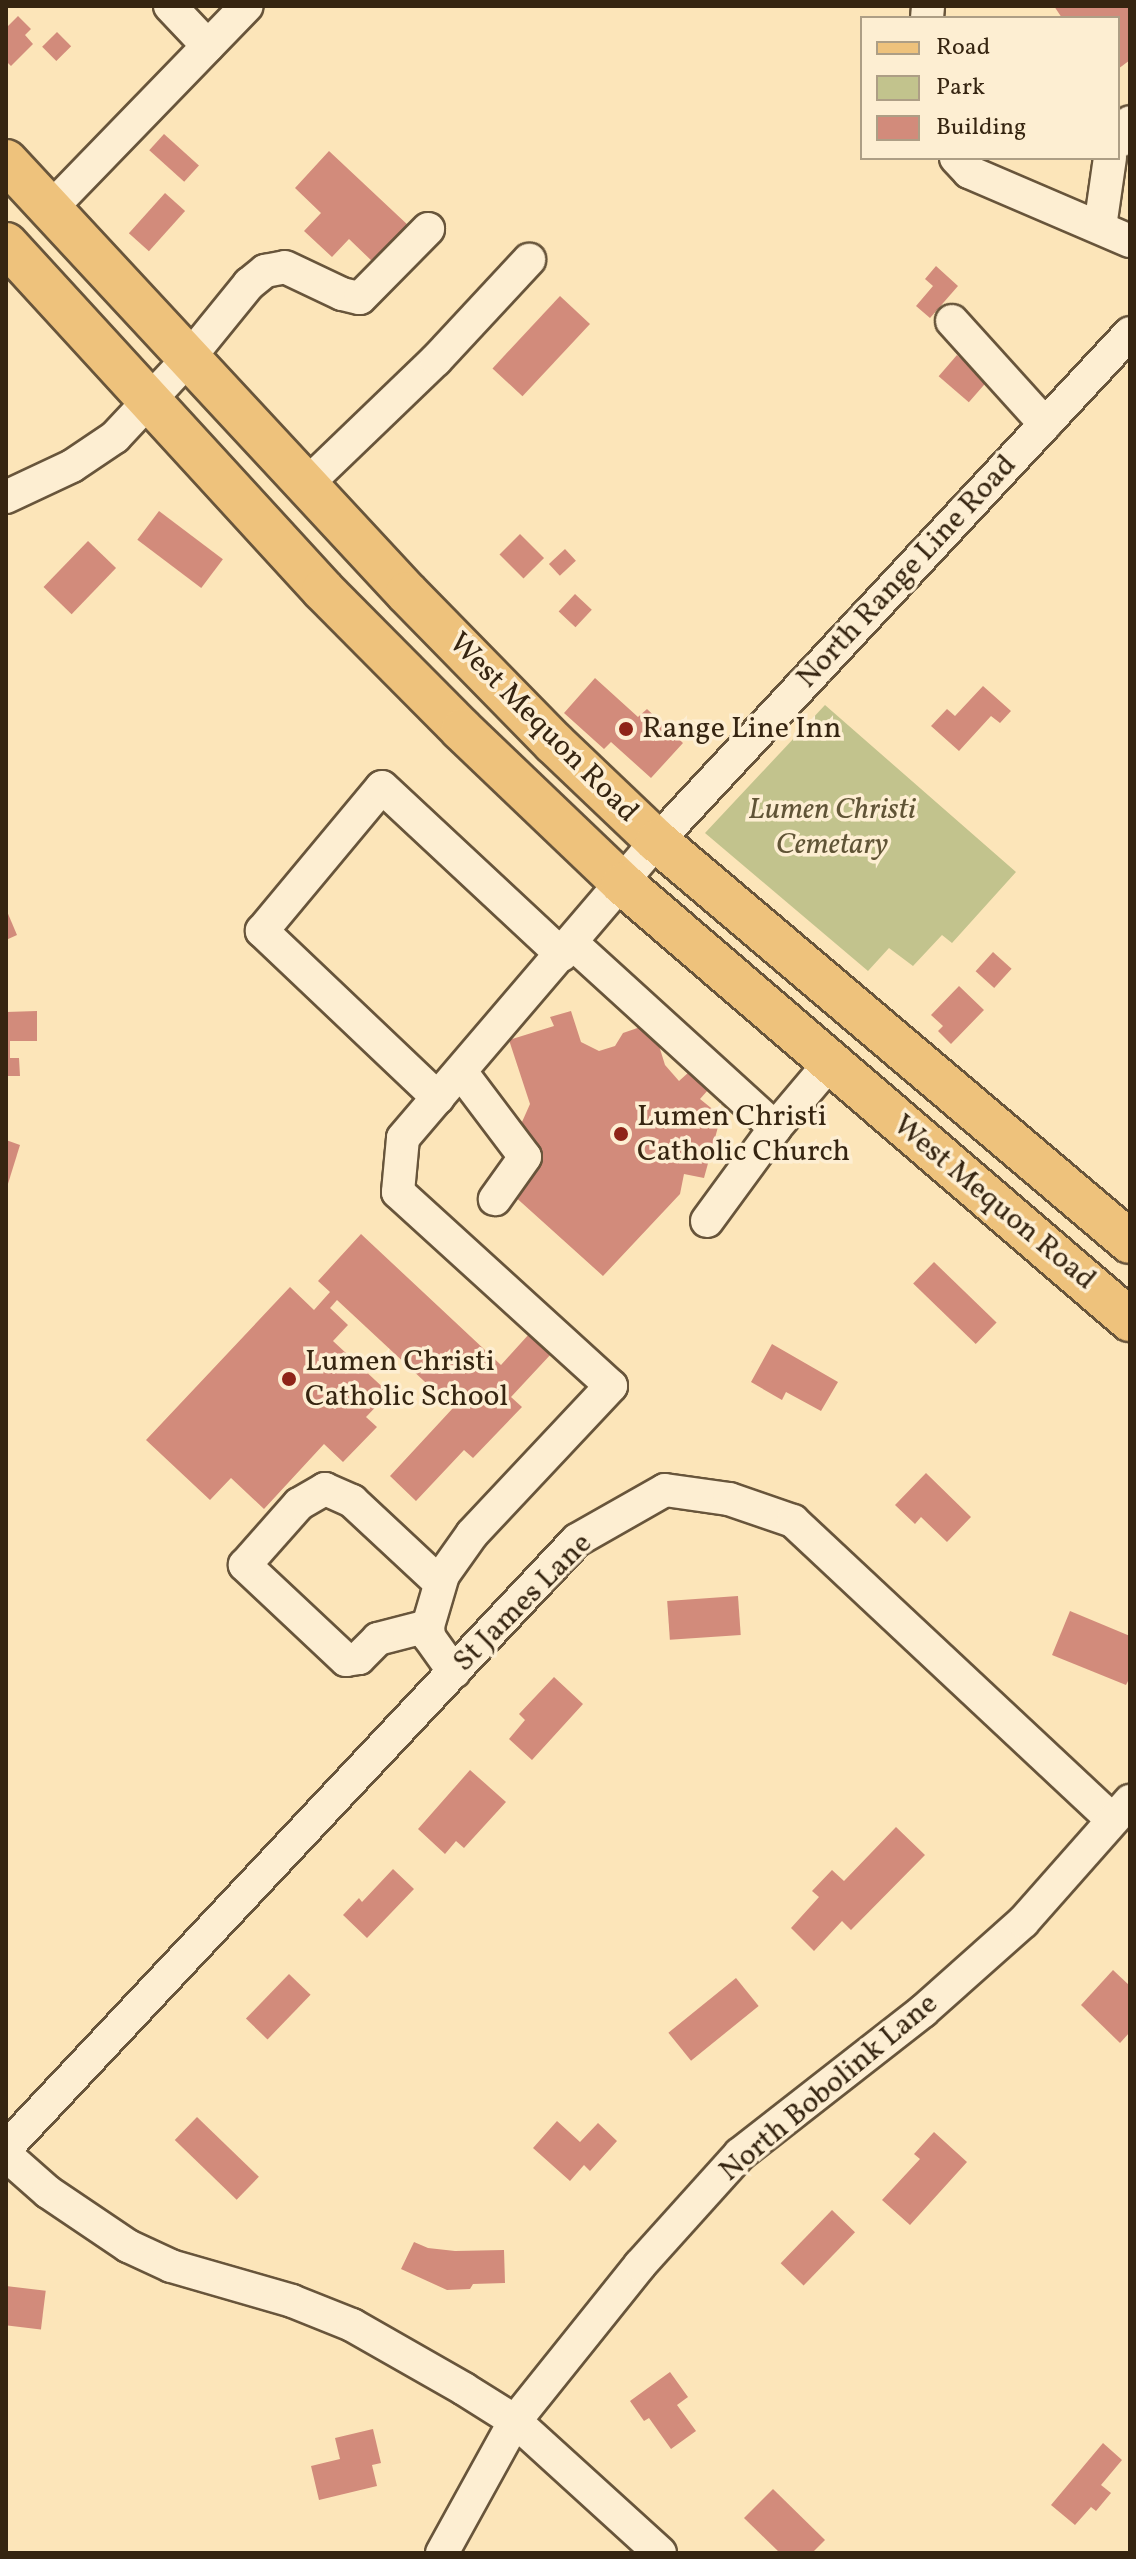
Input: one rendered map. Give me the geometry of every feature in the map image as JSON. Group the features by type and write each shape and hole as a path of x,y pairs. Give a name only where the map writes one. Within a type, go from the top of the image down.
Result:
{"main road":[{"name":"West Mequon Road","path":"6,161 306,485 555,744 657,841 1130,1242"},
{"name":"West Mequon Road","path":"6,244 391,660 623,884 1130,1320"}],"street":[{"path":"170,6 208,46"},
{"path":"51,208 247,6"},
{"path":"958,160 969,172 1130,240"},
{"path":"1100,227 1110,160"},
{"path":"6,497 82,459 115,437 188,359 249,284 265,271 285,267 342,294 360,298 428,229"},
{"path":"306,485 436,360 529,260"},
{"path":"952,321 1045,424"},
{"name":"North Range Line Road","path":"439,1582 472,1534 611,1386 398,1192 403,1138 657,841 1130,333"},
{"path":"438,1098 262,931 382,787 775,1128"},
{"path":"707,1221 775,1128 829,1064"},
{"path":"461,1072 525,1157 495,1199"},
{"path":"428,1626 401,1630 378,1639 359,1658 346,1660 245,1565 299,1504 325,1489 352,1501 439,1582 428,1626 429,1637 454,1672"},
{"name":"St James Lane","path":"6,2148 577,1540 665,1490 729,1499 793,1521 1121,1810"},
{"name":"North Bobolink Lane","path":"442,2553 515,2421 640,2265 740,2154 946,1992 1023,1922 1121,1810"},
{"path":"6,2155 48,2192 128,2246 172,2266 292,2301 352,2325 413,2358 515,2421 660,2553"}],"green space":[{"name":"Lumen Christi Cemetary","path":"825,705 1016,872 952,943 942,935 913,966 889,948 868,971 705,833"}],"building":[{"path":"1054,6 1130,6 1130,60 1120,68 1120,16 1061,16"},
{"path":"18,16 31,29 25,35 33,44 11,66 6,61 6,28"},
{"path":"57,32 71,46 56,61 42,47"},
{"path":"164,134 199,165 184,182 149,150"},
{"path":"329,151 410,227 375,264 349,239 332,257 304,231 321,213 295,188"},
{"path":"165,193 185,211 149,251 129,233"},
{"path":"936,266 958,286 930,318 916,306 933,286 925,279"},
{"path":"560,296 590,324 522,396 492,368"},
{"path":"957,355 987,381 969,402 939,376"},
{"path":"159,511 223,559 201,588 137,540"},
{"path":"520,534 544,558 524,579 499,555"},
{"path":"88,541 116,568 72,614 44,587"},
{"path":"565,549 576,561 560,576 549,564"},
{"path":"575,594 592,610 575,627 559,612"},
{"name":"Range Line Inn","path":"595,678 638,717 647,709 683,743 651,778 611,742 604,749 564,713"},
{"path":"983,686 1011,711 1000,723 991,716 959,751 931,726 947,709 955,716"},
{"path":"6,909 17,935 6,940"},
{"path":"993,952 1012,969 994,988 976,971"},
{"path":"959,986 984,1010 951,1044 938,1031 943,1026 931,1015"},
{"path":"37,1011 37,1041 10,1041 10,1058 19,1058 20,1076 6,1076 6,1012"},
{"name":"Lumen Christi Catholic Church","path":"571,1011 581,1042 599,1051 615,1046 623,1033 652,1023 665,1065 679,1081 689,1072 708,1090 700,1099 721,1116 704,1178 684,1174 680,1194 603,1276 512,1194 543,1159 535,1146 531,1147 522,1122 530,1104 509,1040 554,1026 550,1017"},
{"path":"6,1140 20,1145 7,1187 6,1187"},
{"name":"Lumen Christi Catholic School","path":"361,1234 501,1365 530,1333 552,1353 511,1397 522,1407 473,1458 464,1450 416,1501 390,1476 453,1408 337,1300 330,1308 348,1325 333,1341 389,1393 366,1417 377,1427 343,1462 324,1444 264,1509 231,1478 210,1500 146,1440 290,1287 314,1310 330,1292 318,1281"},
{"path":"934,1262 997,1322 976,1344 913,1284"},
{"path":"772,1344 838,1382 821,1411 786,1392 782,1400 751,1382"},
{"path":"926,1473 971,1517 947,1542 921,1517 915,1524 895,1505"},
{"path":"738,1596 741,1635 670,1640 667,1601"},
{"path":"1070,1611 1130,1636 1130,1677 1126,1685 1052,1655"},
{"path":"554,1677 583,1704 532,1760 509,1739 525,1720 519,1714"},
{"path":"470,1770 506,1802 464,1848 456,1841 445,1854 418,1829"},
{"path":"896,1827 925,1855 851,1930 842,1921 814,1951 791,1928 819,1897 812,1891 832,1870 844,1881"},
{"path":"393,1869 414,1889 367,1938 343,1915 359,1898 362,1902"},
{"path":"1113,1970 1130,1986 1130,2032 1120,2043 1081,2005"},
{"path":"289,1974 311,1995 268,2039 246,2019"},
{"path":"736,1978 759,2006 691,2061 668,2033"},
{"path":"197,2117 259,2177 237,2200 175,2140"},
{"path":"557,2121 580,2142 598,2123 617,2141 590,2171 584,2165 570,2181 533,2148"},
{"path":"934,2132 967,2162 910,2225 882,2200 920,2159 914,2154"},
{"path":"832,2210 855,2232 804,2285 781,2263"},
{"path":"414,2242 428,2248 455,2251 504,2250 505,2283 473,2284 470,2289 447,2290 401,2269"},
{"path":"6,2286 46,2291 41,2330 6,2325"},
{"path":"670,2372 688,2397 677,2405 696,2431 671,2449 649,2418 644,2421 630,2401"},
{"path":"373,2429 381,2463 372,2465 377,2486 319,2500 311,2466 340,2459 335,2438"},
{"path":"1103,2443 1122,2460 1101,2485 1111,2493 1096,2511 1091,2507 1075,2525 1051,2505"},
{"path":"773,2489 825,2540 812,2553 780,2553 744,2518"}],"place":[{"name":"Range Line Inn","path":"626,729"},
{"name":"Lumen Christi Catholic Church","path":"621,1134"},
{"name":"Lumen Christi Catholic School","path":"289,1379"}]}
